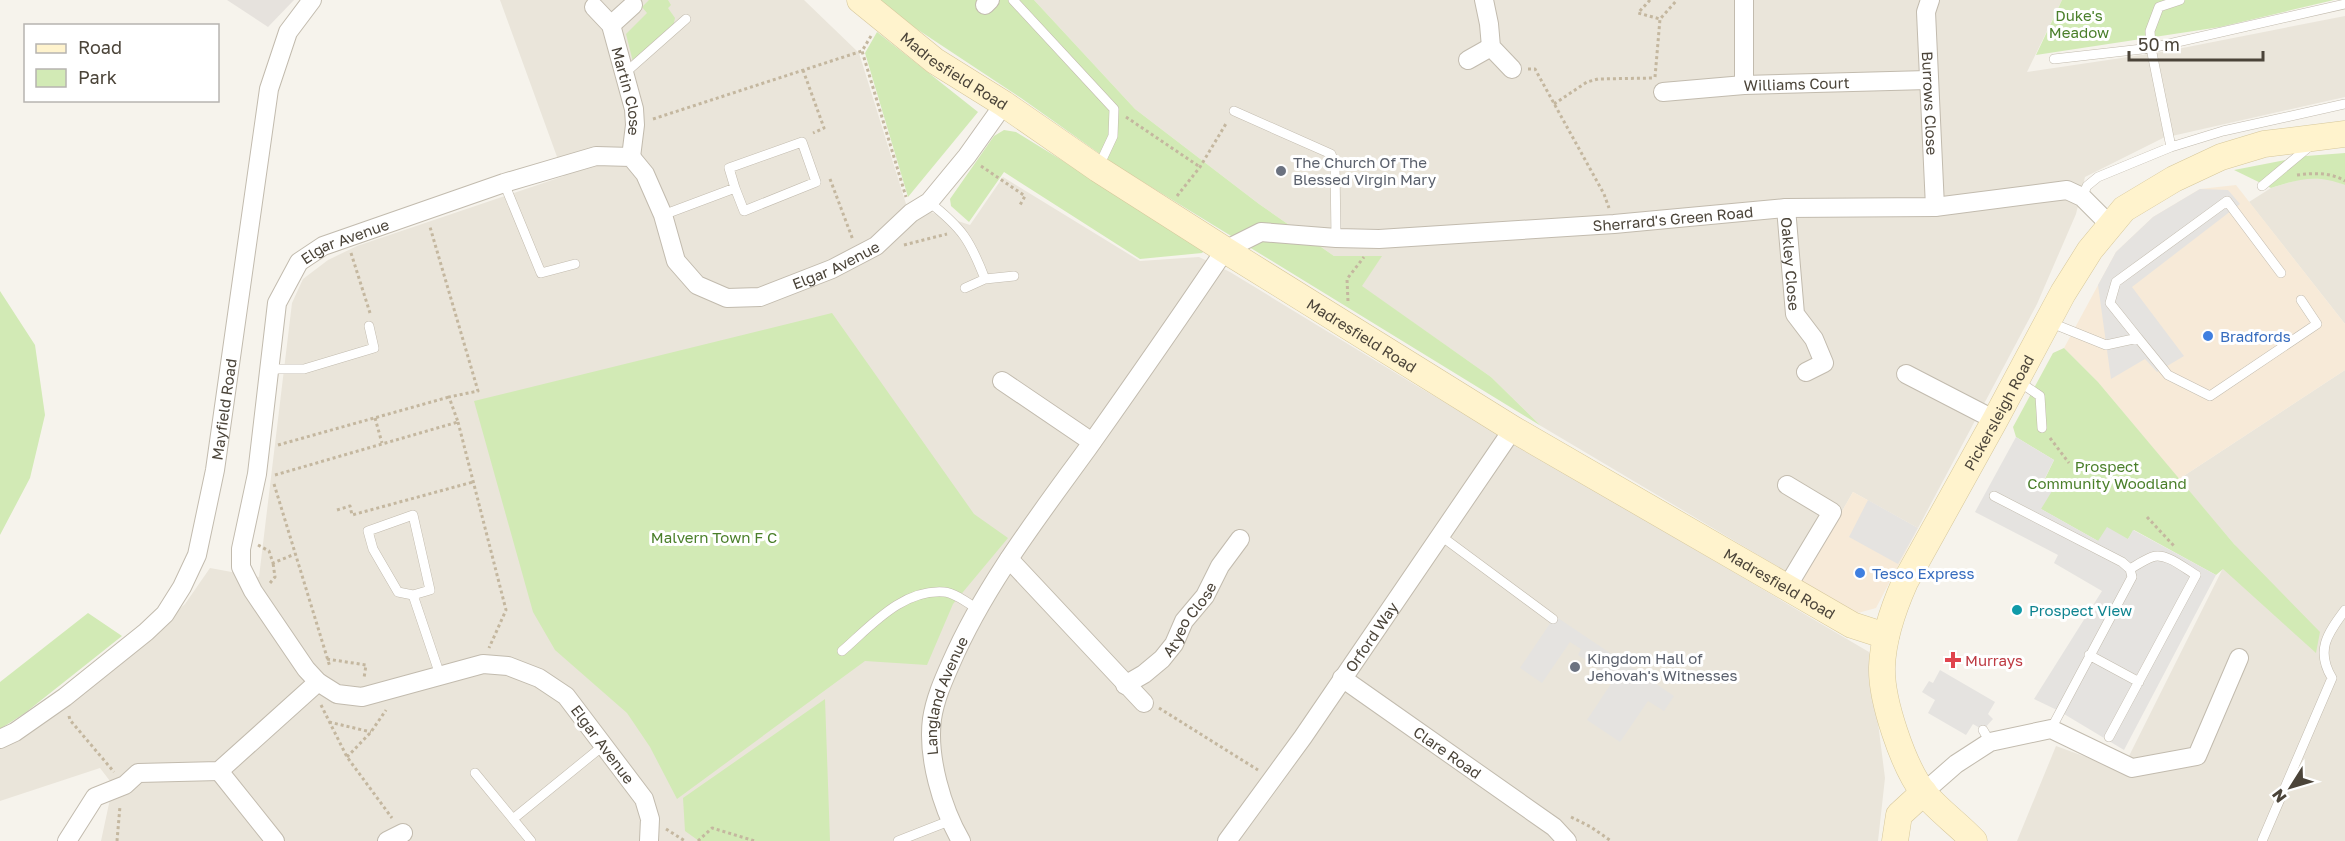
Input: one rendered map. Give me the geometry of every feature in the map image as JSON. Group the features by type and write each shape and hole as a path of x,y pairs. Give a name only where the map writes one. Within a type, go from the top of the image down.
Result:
{"street":[{"name":"Mayfield Road","path":"0,739 15,732 65,697 146,632 165,614 182,587 197,555 215,470 270,89 288,32 312,0"},
{"name":"Madresfield Road","path":"860,0 935,61 1004,104 1098,169 1513,429 1852,625 1886,636"},
{"path":"1484,0 1491,47 1512,69"},
{"path":"1744,0 1744,85"},
{"name":"Burrows Close","path":"1930,0 1926,12 1935,207"},
{"name":"Martin Close","path":"592,3 612,25 634,109 635,125 631,157"},
{"name":"Martin Close","path":"612,25 633,5"},
{"path":"1468,60 1491,47"},
{"name":"Williams Court","path":"1659,85 1928,80"},
{"name":"Elgar Avenue","path":"650,841 650,819 644,799 566,696 539,678 508,666 483,664 367,696 337,694 318,682 306,669 249,583 241,567 243,542 260,449 277,303 299,262 323,246 504,183 596,156 631,157 645,174 663,215 676,261 697,285 727,298 760,297 832,269 881,242 911,213 929,202 967,156 1004,104"},
{"name":"Pickersleigh Road","path":"1924,792 1903,756 1886,698 1882,668 1886,636 1894,608 1905,582 2047,321 2090,250 2124,209 2144,196 2221,157 2264,144 2333,135"},
{"name":"Sherrard's Green Road","path":"1225,250 1261,232 1379,239 1614,224 1786,208 1935,207 2050,190 2067,190 2082,197"},
{"path":"2082,197 2110,225"},
{"name":"Oakley Close","path":"1786,208 1795,314 1814,339 1824,363 1806,372"},
{"name":"Langland Avenue","path":"961,841 949,821 939,787 933,753 932,719 940,688 966,628 1009,559 1225,250"},
{"path":"1906,374 1995,420"},
{"path":"1002,381 1092,442"},
{"name":"Orford Way","path":"1227,841 1441,536 1513,429"},
{"path":"1787,485 1832,512 1787,587"},
{"name":"Atyeo Close","path":"1125,685 1144,674 1174,645 1184,621 1205,596 1220,566 1240,539"},
{"path":"1009,559 1144,703"},
{"path":"1895,841 1899,816 1986,736 2050,729 2132,768 2196,756 2239,658"},
{"name":"Clare Road","path":"1342,678 1549,834 1567,841"},
{"path":"67,841 95,797 125,785 138,773 219,771 318,682"},
{"path":"219,771 274,841"},
{"path":"1924,792 1974,841"}],"lane":[{"path":"1013,0 1114,109 1113,136 1098,169"},
{"path":"2171,147 2151,48 2150,31 2159,7 2180,0"},
{"path":"2054,59 2151,48 2345,4"},
{"path":"625,74 686,19"},
{"path":"2082,197 2087,186 2098,177 2171,147 2223,131 2345,104"},
{"path":"1234,111 1331,154 1335,166 1335,238"},
{"path":"2262,186 2333,135"},
{"path":"801,142 816,182 744,211 735,188 729,168 801,142"},
{"path":"504,183 541,273 575,264"},
{"path":"663,215 735,188"},
{"path":"2281,273 2227,201 2116,282 2110,303 2168,375 2210,396 2317,324 2301,300"},
{"path":"929,202 960,229 976,256 985,279"},
{"path":"965,288 985,279 1014,276"},
{"path":"2047,321 2106,345 2138,338"},
{"path":"268,369 304,369 374,348 369,327"},
{"path":"2016,380 2040,396 2042,428"},
{"path":"1994,496 2122,562 2130,569 2132,577 2050,729"},
{"path":"413,515 430,590 413,596 398,592 373,549 368,531 413,515"},
{"path":"1441,536 1553,619"},
{"path":"2109,737 2196,575 2158,555 2130,569"},
{"path":"842,651 899,603 915,596 944,592 977,609"},
{"path":"413,596 440,675"},
{"path":"2262,841 2332,678 2323,663 2327,634 2345,610"},
{"path":"2089,655 2139,682"},
{"path":"513,819 604,745"},
{"path":"475,772 531,841"},
{"path":"898,841 949,821"}],"path":[{"path":"1650,0 1638,13 1660,19"},
{"path":"1554,104 1587,82 1598,79 1659,85 1660,19 1677,0"},
{"path":"635,125 862,51 882,20"},
{"path":"862,51 911,213"},
{"path":"1512,69 1535,69 1604,194 1614,224"},
{"path":"803,70 824,128 813,133 816,142"},
{"path":"1114,109 1200,166"},
{"path":"1165,212 1200,166 1234,111"},
{"path":"967,156 1025,196 1020,205"},
{"path":"826,170 859,256"},
{"path":"2293,175 2315,173 2337,176 2345,181"},
{"path":"260,449 478,391 426,211"},
{"path":"881,242 891,249 954,233 960,229"},
{"path":"346,237 373,320 369,327"},
{"path":"1349,327 1347,279 1379,239"},
{"path":"450,398 506,609 483,664"},
{"path":"375,418 382,443"},
{"path":"392,839 320,704 318,682 331,672 271,477 458,422"},
{"path":"2042,428 2069,463"},
{"path":"337,510 350,506 352,515 473,482"},
{"path":"2147,517 2178,550"},
{"path":"243,542 257,544 269,551 273,563 295,554"},
{"path":"327,659 366,665 364,682 367,696"},
{"path":"65,697 70,720 125,785 120,804 117,841"},
{"path":"1144,703 1159,708 1272,779"},
{"path":"347,757 371,732 389,706"},
{"path":"329,722 371,732"},
{"path":"698,841 712,828 755,841"}],"shaded area":[{"path":"227,0 294,0 268,27"},
{"path":"500,0 804,0 859,53 906,204 970,225 1003,177 1140,261 1199,257 1230,272 1417,386 1869,652 1885,778 1878,841 101,841 113,785 100,768 0,801 0,748 71,703 185,604 210,568 259,577 292,303 303,279 328,260 357,246 564,176"},
{"path":"1034,0 2062,0 2027,72 2162,52 2345,16 2345,97 2163,138 2085,177 2076,214 2037,304 1918,528 1853,492 1802,581 1541,426 1491,377 1361,286 1381,256 1334,256 1259,204 1135,109"},
{"path":"2304,178 2330,179 2345,185 2345,324 2249,202 2271,188"},
{"name":"Bradfords","path":"2236,185 2345,324 2345,370 2179,479 2098,382 2064,348 2116,252 2153,217 2200,189"},
{"path":"2200,189 2228,190 2240,204 2132,287 2184,356 2157,372 2145,359 2111,379 2098,285 2116,252 2153,217"},
{"path":"2345,370 2345,841 2017,841 2056,746 2122,770 2223,568 2316,652 2234,544 2179,479"},
{"path":"2016,437 2054,460 2041,486 2052,491 2041,509 2098,541 2107,527 2128,539 2133,530 2216,575 2124,750 2059,711 2034,699 2102,591 2054,563 2058,555 1975,512"},
{"path":"1853,492 1918,528 1876,608 1858,613 1802,581"},
{"path":"1868,500 1918,528 1898,564 1849,537"},
{"path":"1555,616 1674,696 1664,711 1648,701 1620,742 1587,720 1614,679 1578,655 1581,649 1570,642 1542,683 1520,668"},
{"path":"1940,670 1995,702 1988,714 1993,719 1983,730 1973,724 1966,735 1928,713 1935,700 1922,692 1929,681 1933,683"}],"green space":[{"path":"649,0 668,0 671,5 668,8 675,18 673,27 633,62 626,34 647,13 642,7"},
{"path":"873,0 1034,0 1135,109 1259,204 1334,256 1382,256 1362,286 1491,377 1541,426 1117,166 1021,98"},
{"name":"Duke's Meadow","path":"2062,0 2334,0 2220,27 2036,55"},
{"path":"877,32 978,112 908,197 865,53"},
{"path":"1004,130 1016,132 1206,249 1202,253 1140,259 1004,172 969,222 951,206 950,199 994,136"},
{"path":"2345,153 2345,185 2308,179 2271,188 2234,170 2306,156"},
{"path":"0,291 35,345 45,415 30,478 0,535"},
{"name":"Malvern Town F C","path":"832,313 974,514 1008,538 953,604 927,665 865,661 677,799 650,747 627,713 555,650 533,612 474,401"},
{"name":"Prospect Community Woodland","path":"2064,348 2098,382 2234,544 2320,632 2316,653 2223,569 2216,575 2134,530 2128,539 2098,541 2041,509 2041,487 2054,460 2016,437 2013,427 2053,353"},
{"path":"88,613 122,636 25,713 0,729 0,682"},
{"path":"825,699 830,841 699,841 685,831 683,798"}],"place":[{"name":"The Church Of The Blessed Virgin Mary","path":"1281,171"},
{"name":"Bradfords","path":"2208,336"},
{"name":"Tesco Express","path":"1860,573"},
{"name":"Prospect View","path":"2017,610"},
{"name":"Murrays","path":"1953,660"},
{"name":"Kingdom Hall of Jehovah's Witnesses","path":"1575,667"}]}
